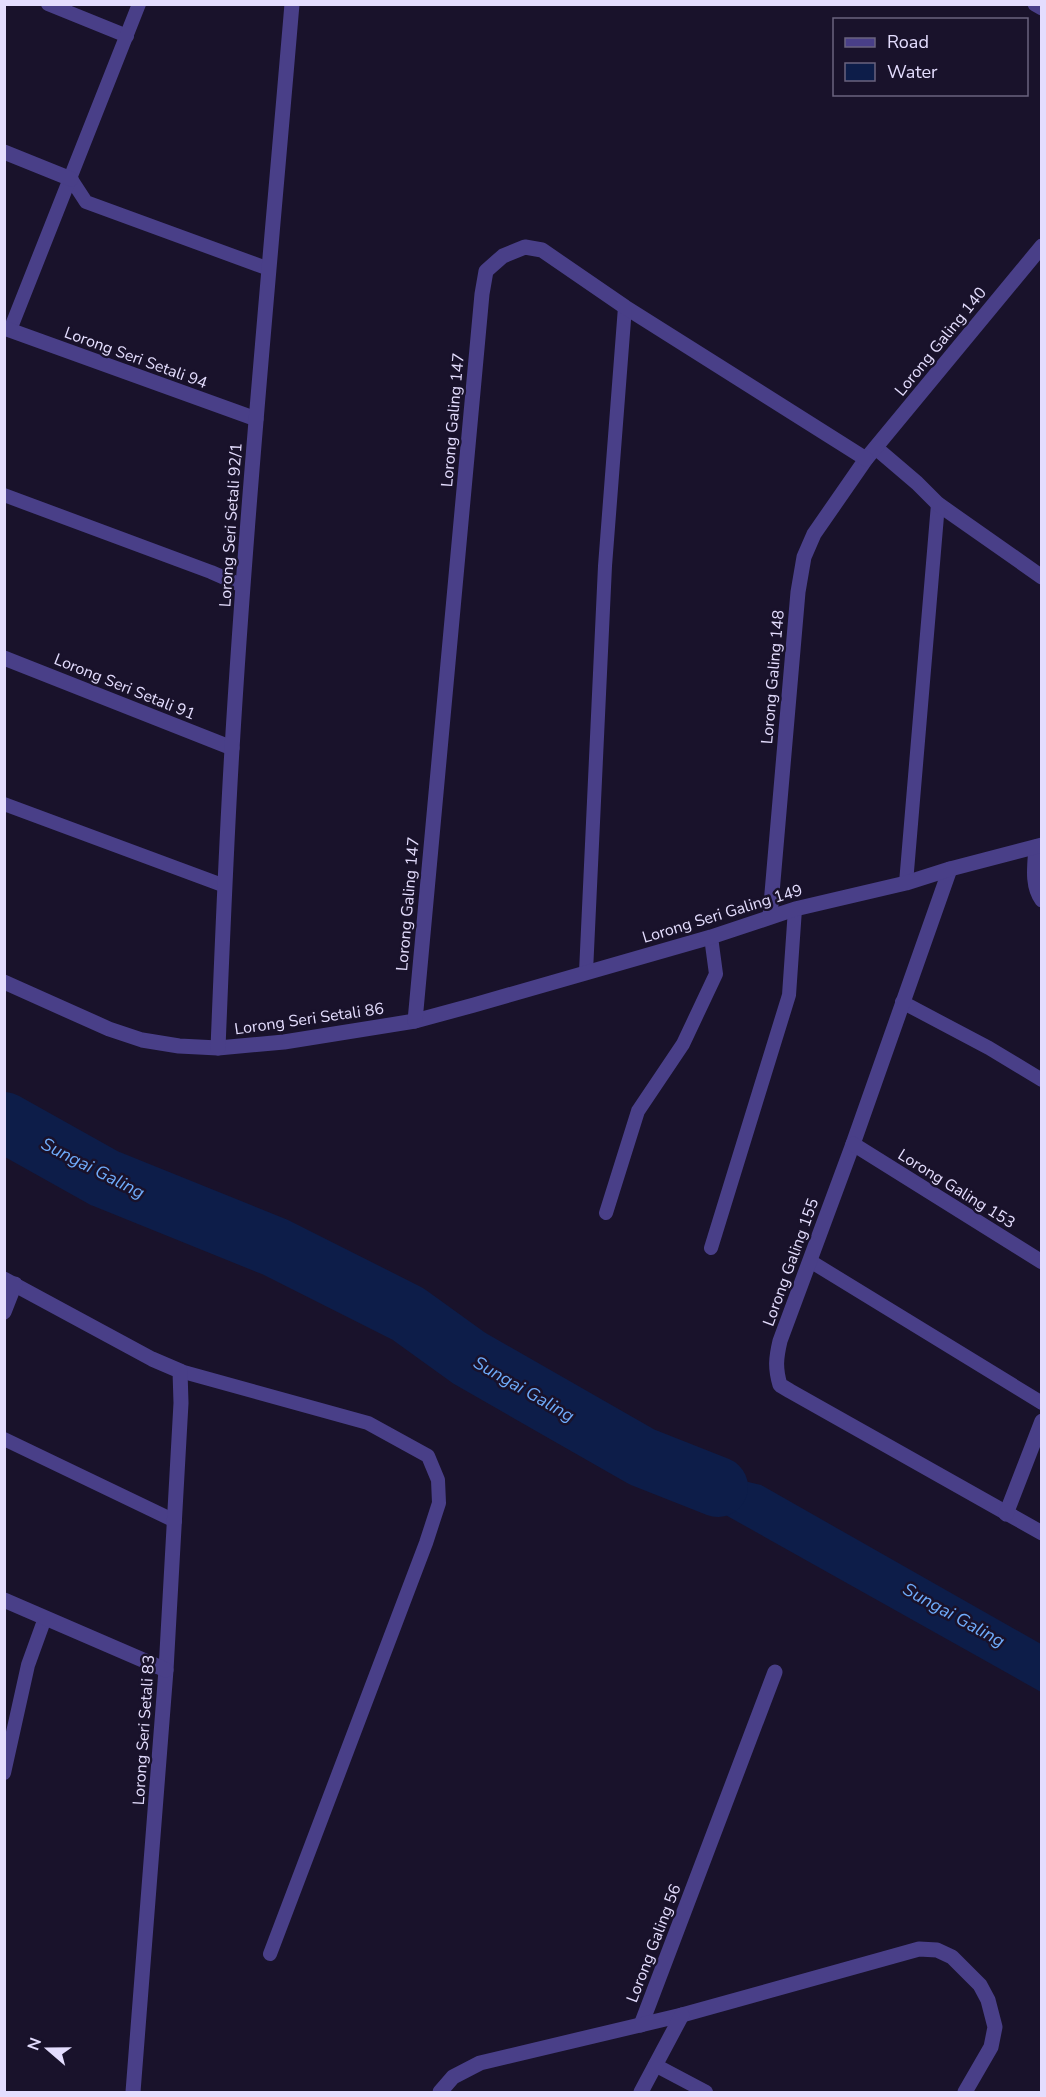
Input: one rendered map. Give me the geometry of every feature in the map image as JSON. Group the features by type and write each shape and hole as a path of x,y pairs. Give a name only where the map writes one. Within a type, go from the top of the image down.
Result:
{"street":[{"name":"Lorong Seri Setali 92/1","path":"218,1048 232,748 243,586 292,4"},
{"path":"1035,4 1041,8"},
{"path":"4,152 71,179"},
{"name":"Lorong Galing 140","path":"871,454 1041,246"},
{"name":"Lorong Galing 147","path":"415,1021 481,306 486,271 503,255 525,247 542,250 625,307 917,483 938,504 1041,577"},
{"name":"Lorong Seri Setali 94","path":"7,329 256,419"},
{"name":"Lorong Galing 148","path":"770,916 798,592 804,557 814,534 871,454"},
{"name":"Lorong Seri Setali 91","path":"4,658 232,748"},
{"path":"1039,846 1034,881 1041,900"},
{"name":"Lorong Seri Galing 149","path":"415,1021 711,937 770,916 906,883 1039,846"},
{"name":"Lorong Galing 155","path":"950,869 853,1144 780,1341 775,1362 780,1385 1041,1533"},
{"name":"Lorong Seri Setali 86","path":"4,982 109,1029 142,1040 179,1046 218,1048 284,1042 415,1021"},
{"name":"Lorong Galing 153","path":"853,1144 1041,1262"},
{"path":"4,1312 10,1282 152,1359 180,1371"},
{"name":"Lorong Seri Setali 83","path":"133,2092 166,1670 181,1403 180,1371"},
{"path":"1006,1514 1041,1421"},
{"path":"4,1600 166,1670"},
{"name":"Lorong Galing 56","path":"440,2092 453,2077 480,2063 641,2025 775,1672"},
{"path":"641,2025 919,1949 937,1950 952,1957 980,1985 988,2000 995,2027 991,2047 965,2092"},
{"path":"641,2092 682,2015"}],"lane":[{"path":"48,4 127,36"},
{"path":"7,329 71,179 140,4"},
{"path":"71,179 86,202 269,269"},
{"path":"586,972 605,566 625,307"},
{"path":"4,495 243,586"},
{"path":"906,883 938,504"},
{"path":"4,804 225,886"},
{"path":"711,1248 789,994 795,909"},
{"path":"606,1213 638,1111 683,1044 716,974 711,937"},
{"path":"902,1002 989,1048 1041,1080"},
{"path":"810,1261 1041,1403"},
{"path":"180,1371 368,1423 428,1456 438,1480 439,1503 426,1543 270,1954"},
{"path":"4,1439 175,1521"},
{"path":"4,1773 28,1665 45,1618"},
{"path":"655,2065 706,2092"}],"water":[{"path":"642,1457 761,1485 1041,1644 1041,1692 722,1513"}],"waterway":[{"name":"Sungai Galing","path":"4,1122 104,1178 275,1247 408,1314 469,1358 642,1457 718,1487"}]}
